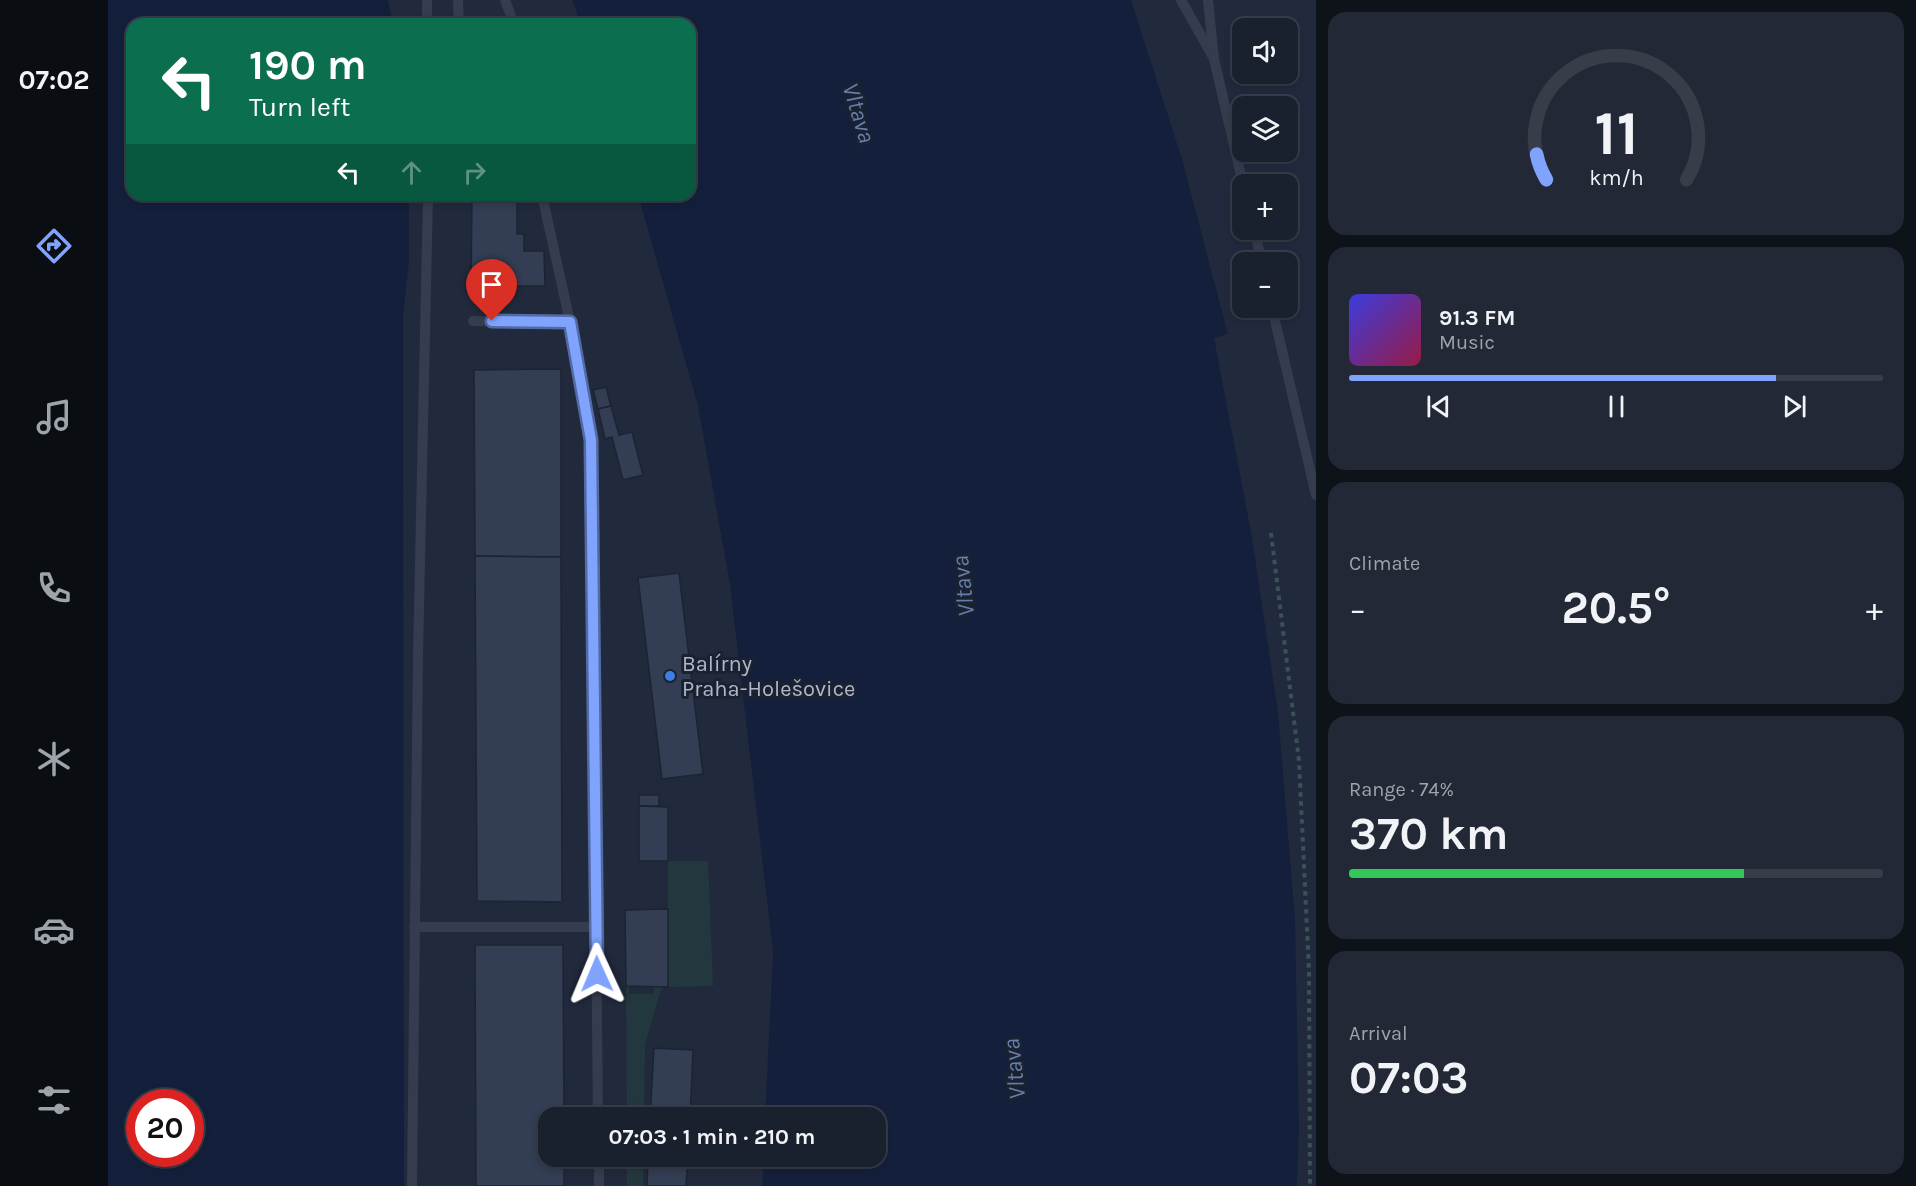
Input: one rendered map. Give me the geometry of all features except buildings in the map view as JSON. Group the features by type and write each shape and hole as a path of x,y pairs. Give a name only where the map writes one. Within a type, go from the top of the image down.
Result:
{"lane":[{"path":"426,0 427,18"},
{"path":"458,0 459,18"},
{"path":"505,0 512,18"},
{"path":"1181,0 1214,59"},
{"path":"1208,0 1214,59 1241,174"},
{"path":"412,1186 416,746 428,201"},
{"path":"543,201 570,322 591,440 598,1107"},
{"path":"1274,318 1316,495"},
{"path":"473,321 570,322"},
{"path":"414,927 596,927"},
{"path":"599,1167 599,1186"}],"path":[{"path":"1271,533 1299,760 1309,971 1310,1186"}],"green space":[{"path":"668,861 708,861 713,986 668,987"},
{"path":"626,986 629,986 629,994 654,994 654,986 662,986 645,1045 644,1107 627,1107"},
{"path":"627,1167 643,1167 643,1186 627,1186"}],"water":[{"path":"108,0 388,0 392,18 126,18 126,201 409,201 409,261 403,317 404,1186 108,1186"},
{"name":"Vltava","path":"572,0 1131,0 1182,159 1228,334 1214,338 1252,537 1278,712 1295,919 1299,1127 1297,1186 762,1186 763,1167 886,1167 886,1107 765,1107 773,952 730,585 698,406 640,201 696,201 696,18 579,18"}],"place":[{"name":"Balírny Praha-Holešovice","path":"670,676"}],"route":[{"path":"492,321 570,322 591,440 597,974"}]}
